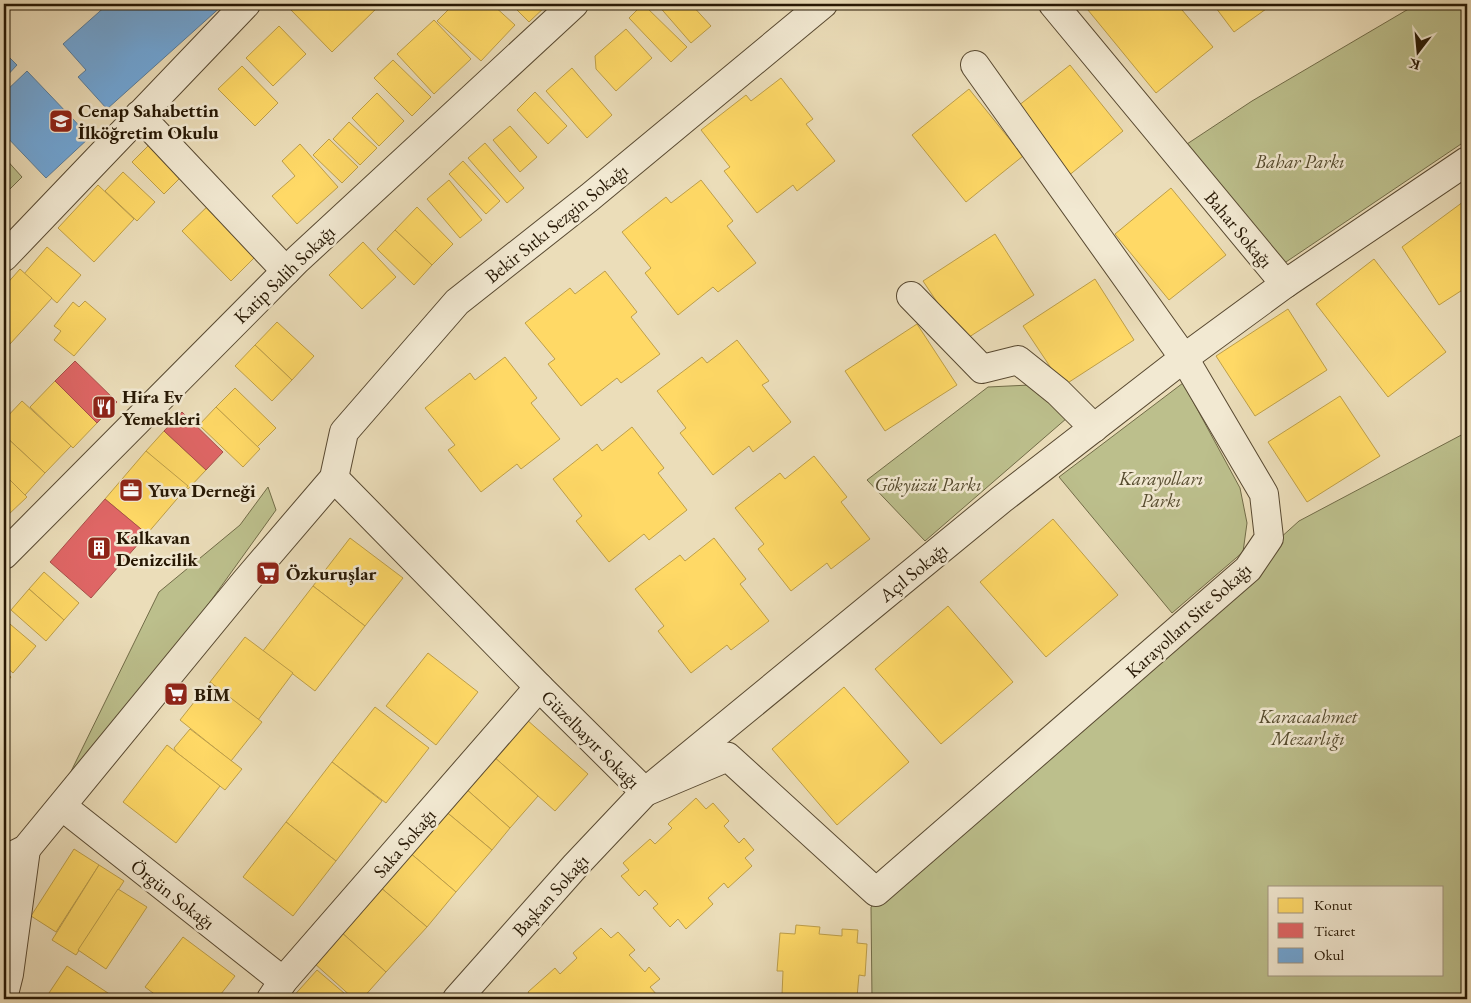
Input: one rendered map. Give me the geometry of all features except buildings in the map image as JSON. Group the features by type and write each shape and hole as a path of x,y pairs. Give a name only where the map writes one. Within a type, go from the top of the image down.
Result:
{"street":[{"path":"4,257 246,4"},
{"name":"Katip Salih Sokağı","path":"4,555 286,271 574,4"},
{"name":"Bekir Sıtkı Sezgin Sokağı","path":"334,478 344,432 457,302 590,197 823,4"},
{"name":"Bahar Sokağı","path":"1053,4 1285,284 1467,161"},
{"name":"Karayolları Site Sokağı","path":"876,892 1248,569 1269,538 1264,494 1184,358 975,65"},
{"path":"139,115 286,271"},
{"path":"1184,358 1285,284"},
{"path":"911,296 982,370 1018,360 1058,392 1094,428"},
{"name":"Açıl Sokağı","path":"646,792 1002,498 1184,358"},
{"path":"4,994 10,974 15,854 63,807 126,726 334,478"},
{"name":"Güzelbayır Sokağı","path":"334,478 539,688 646,792 728,757 876,892"},
{"name":"Saka Sokağı","path":"277,990 539,688"},
{"name":"Başkan Sokağı","path":"457,999 576,864 646,792"},
{"name":"Örgün Sokağı","path":"63,807 277,990"}],"green space":[{"name":"Bahar Parkı","path":"1417,4 1467,4 1467,140 1283,264 1187,144 1252,101"},
{"path":"4,157 22,177 4,195"},
{"name":"Karayolları Parkı","path":"1183,383 1240,488 1247,523 1243,552 1172,613 1059,477"},
{"name":"Gökyüzü Parkı","path":"1030,385 1067,418 925,541 867,480 988,387"},
{"name":"Karacaahmet Mezarlığı","path":"1467,432 1467,999 872,999 871,907 1299,521"},
{"path":"268,487 276,510 174,652 56,802 159,592 240,525"}],"place":[{"name":"Cenap Sahabettin İlköğretim Okulu","path":"61,121"},
{"name":"Hira Ev Yemekleri","path":"104,407"},
{"name":"Yuva Derneği","path":"131,490"},
{"name":"Kalkavan Denizcilik","path":"99,548"},
{"name":"Özkuruşlar","path":"268,573"},
{"name":"BİM","path":"176,694"}]}
